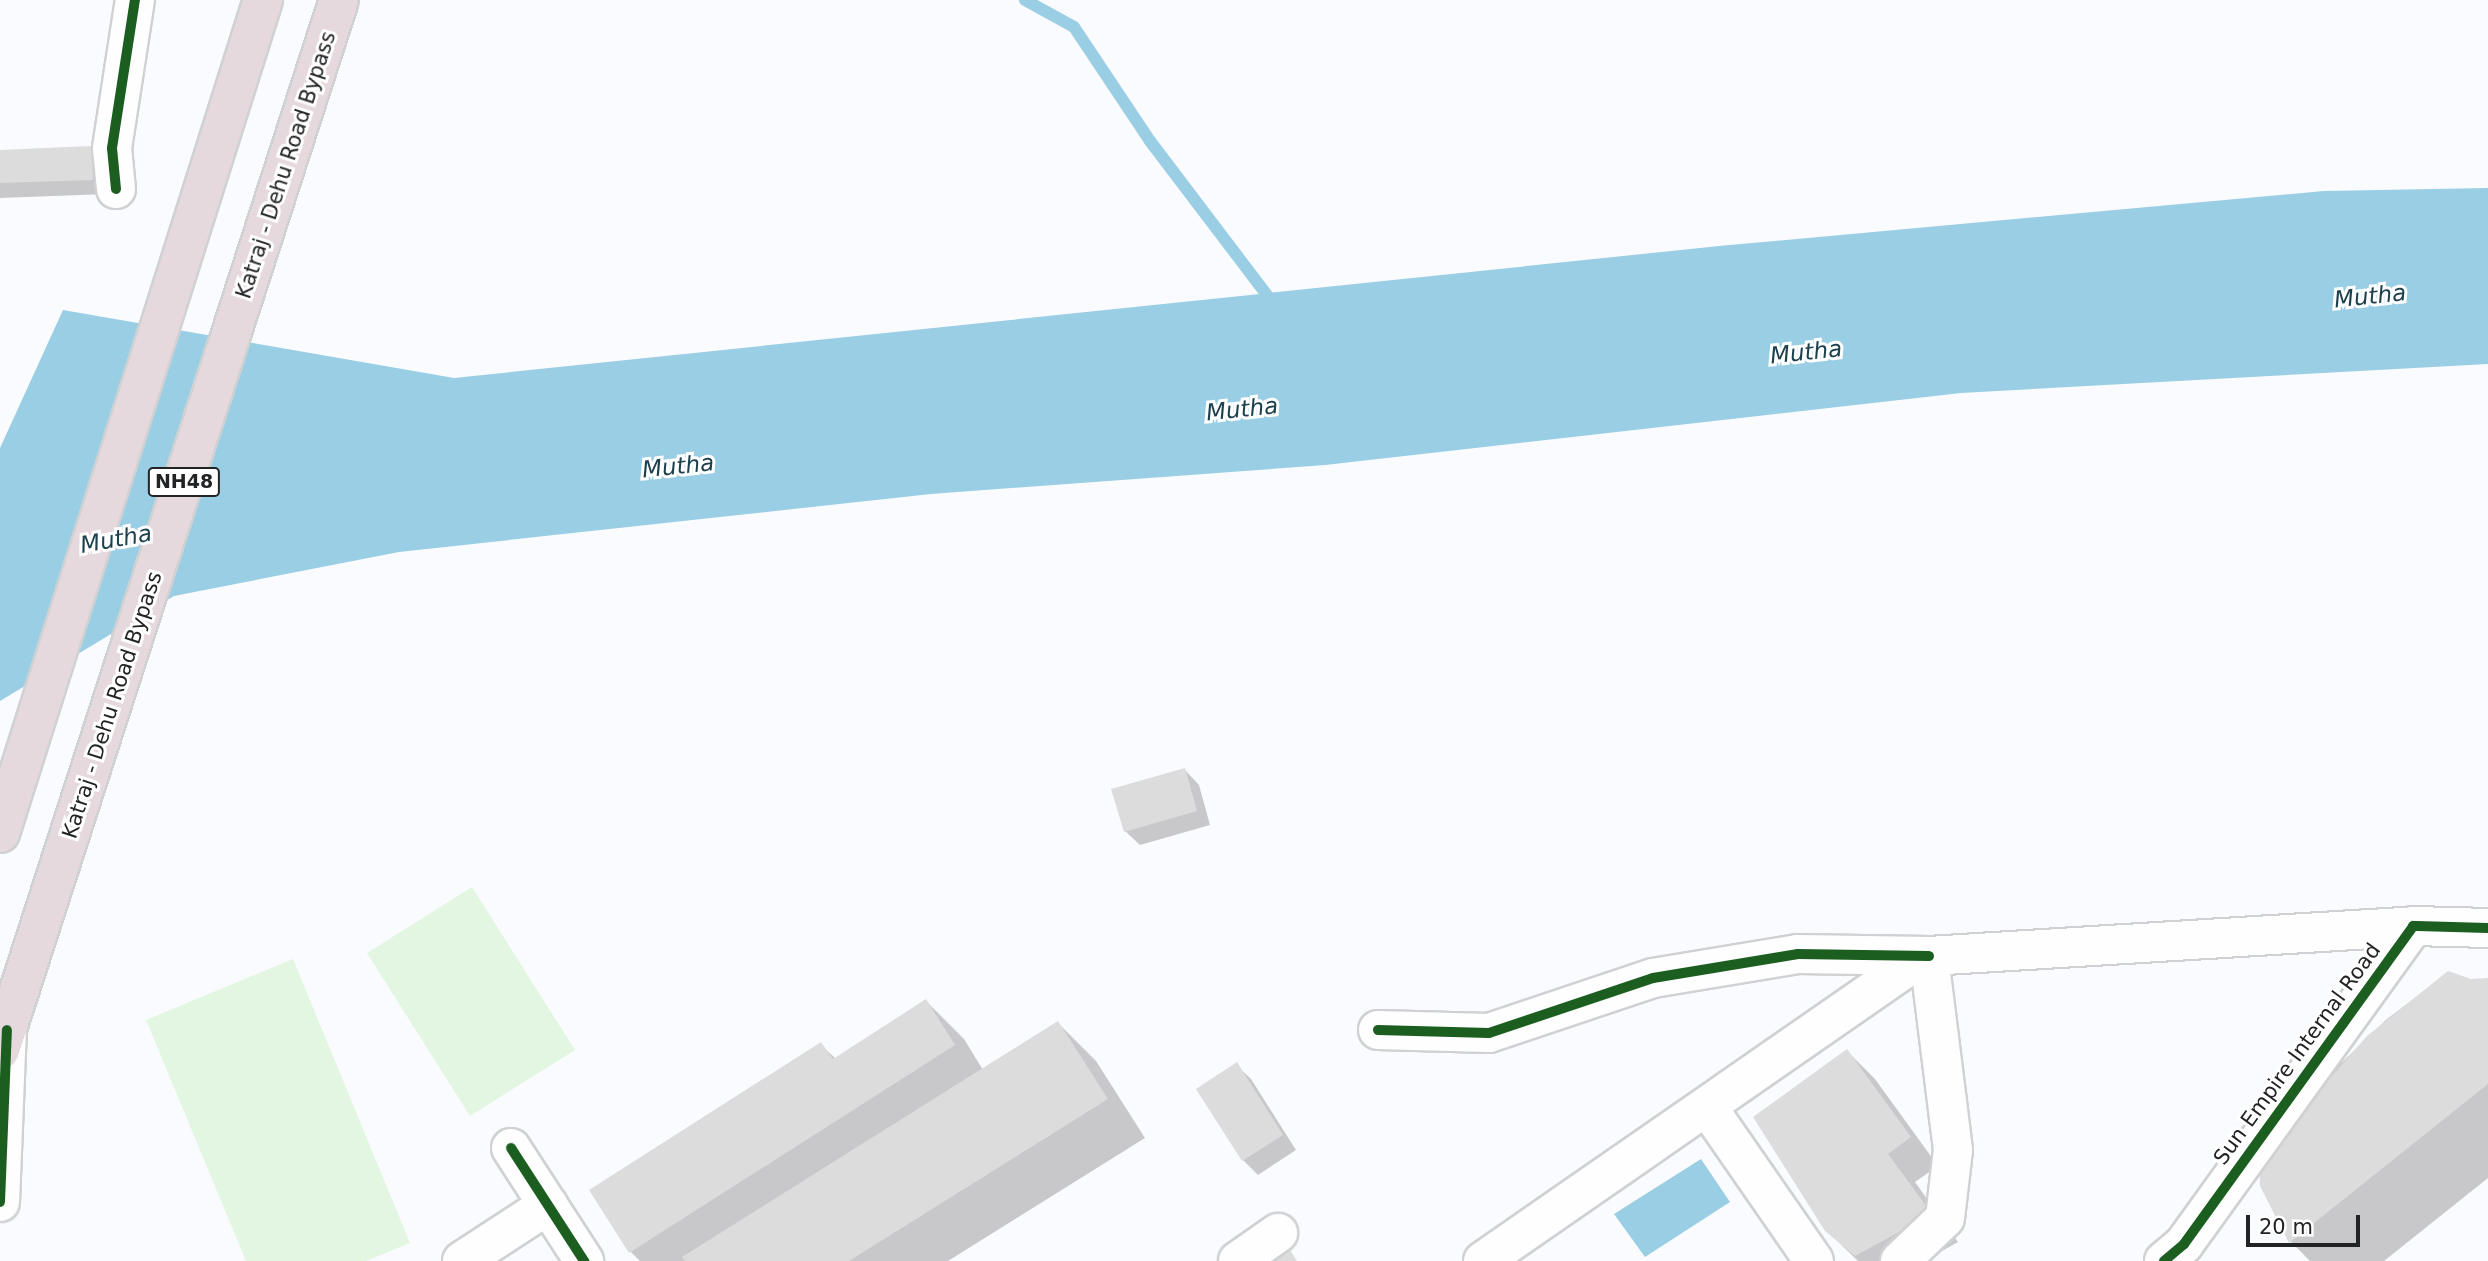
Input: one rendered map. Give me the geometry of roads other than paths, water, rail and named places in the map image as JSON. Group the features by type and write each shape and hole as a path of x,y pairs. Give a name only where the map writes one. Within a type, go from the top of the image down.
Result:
{"highway":[{"name":"Katraj - Dehu Road Bypass","path":"4,1040 339,0"},
{"name":"NH48","path":"0,833 258,15"}],"street":[{"path":"116,189 112,148 135,0"},
{"path":"1378,1030 1489,1033 1653,978 1798,954 1926,956 2413,926 2488,928"},
{"name":"Sun Empire Internal Road","path":"2164,1261 2184,1244 2413,926"},
{"path":"1483,1261 1926,956"},
{"path":"1900,1261 1945,1218 1953,1150 1926,956"},
{"path":"0,1202 4,1040"},
{"path":"1708,1108 1814,1261"},
{"path":"511,1148 584,1261"},
{"path":"462,1261 548,1205"},
{"path":"1238,1261 1278,1233"}],"water":[{"name":"Mutha","path":"2488,188 2488,364 1961,393 1325,465 931,494 399,552 174,596 0,701 0,448 63,310 454,378 1719,246 2324,191"},
{"path":"1701,1159 1730,1202 1645,1257 1614,1214"}],"waterway":[{"path":"1025,0 1074,27 1150,141 1272,302"}]}
